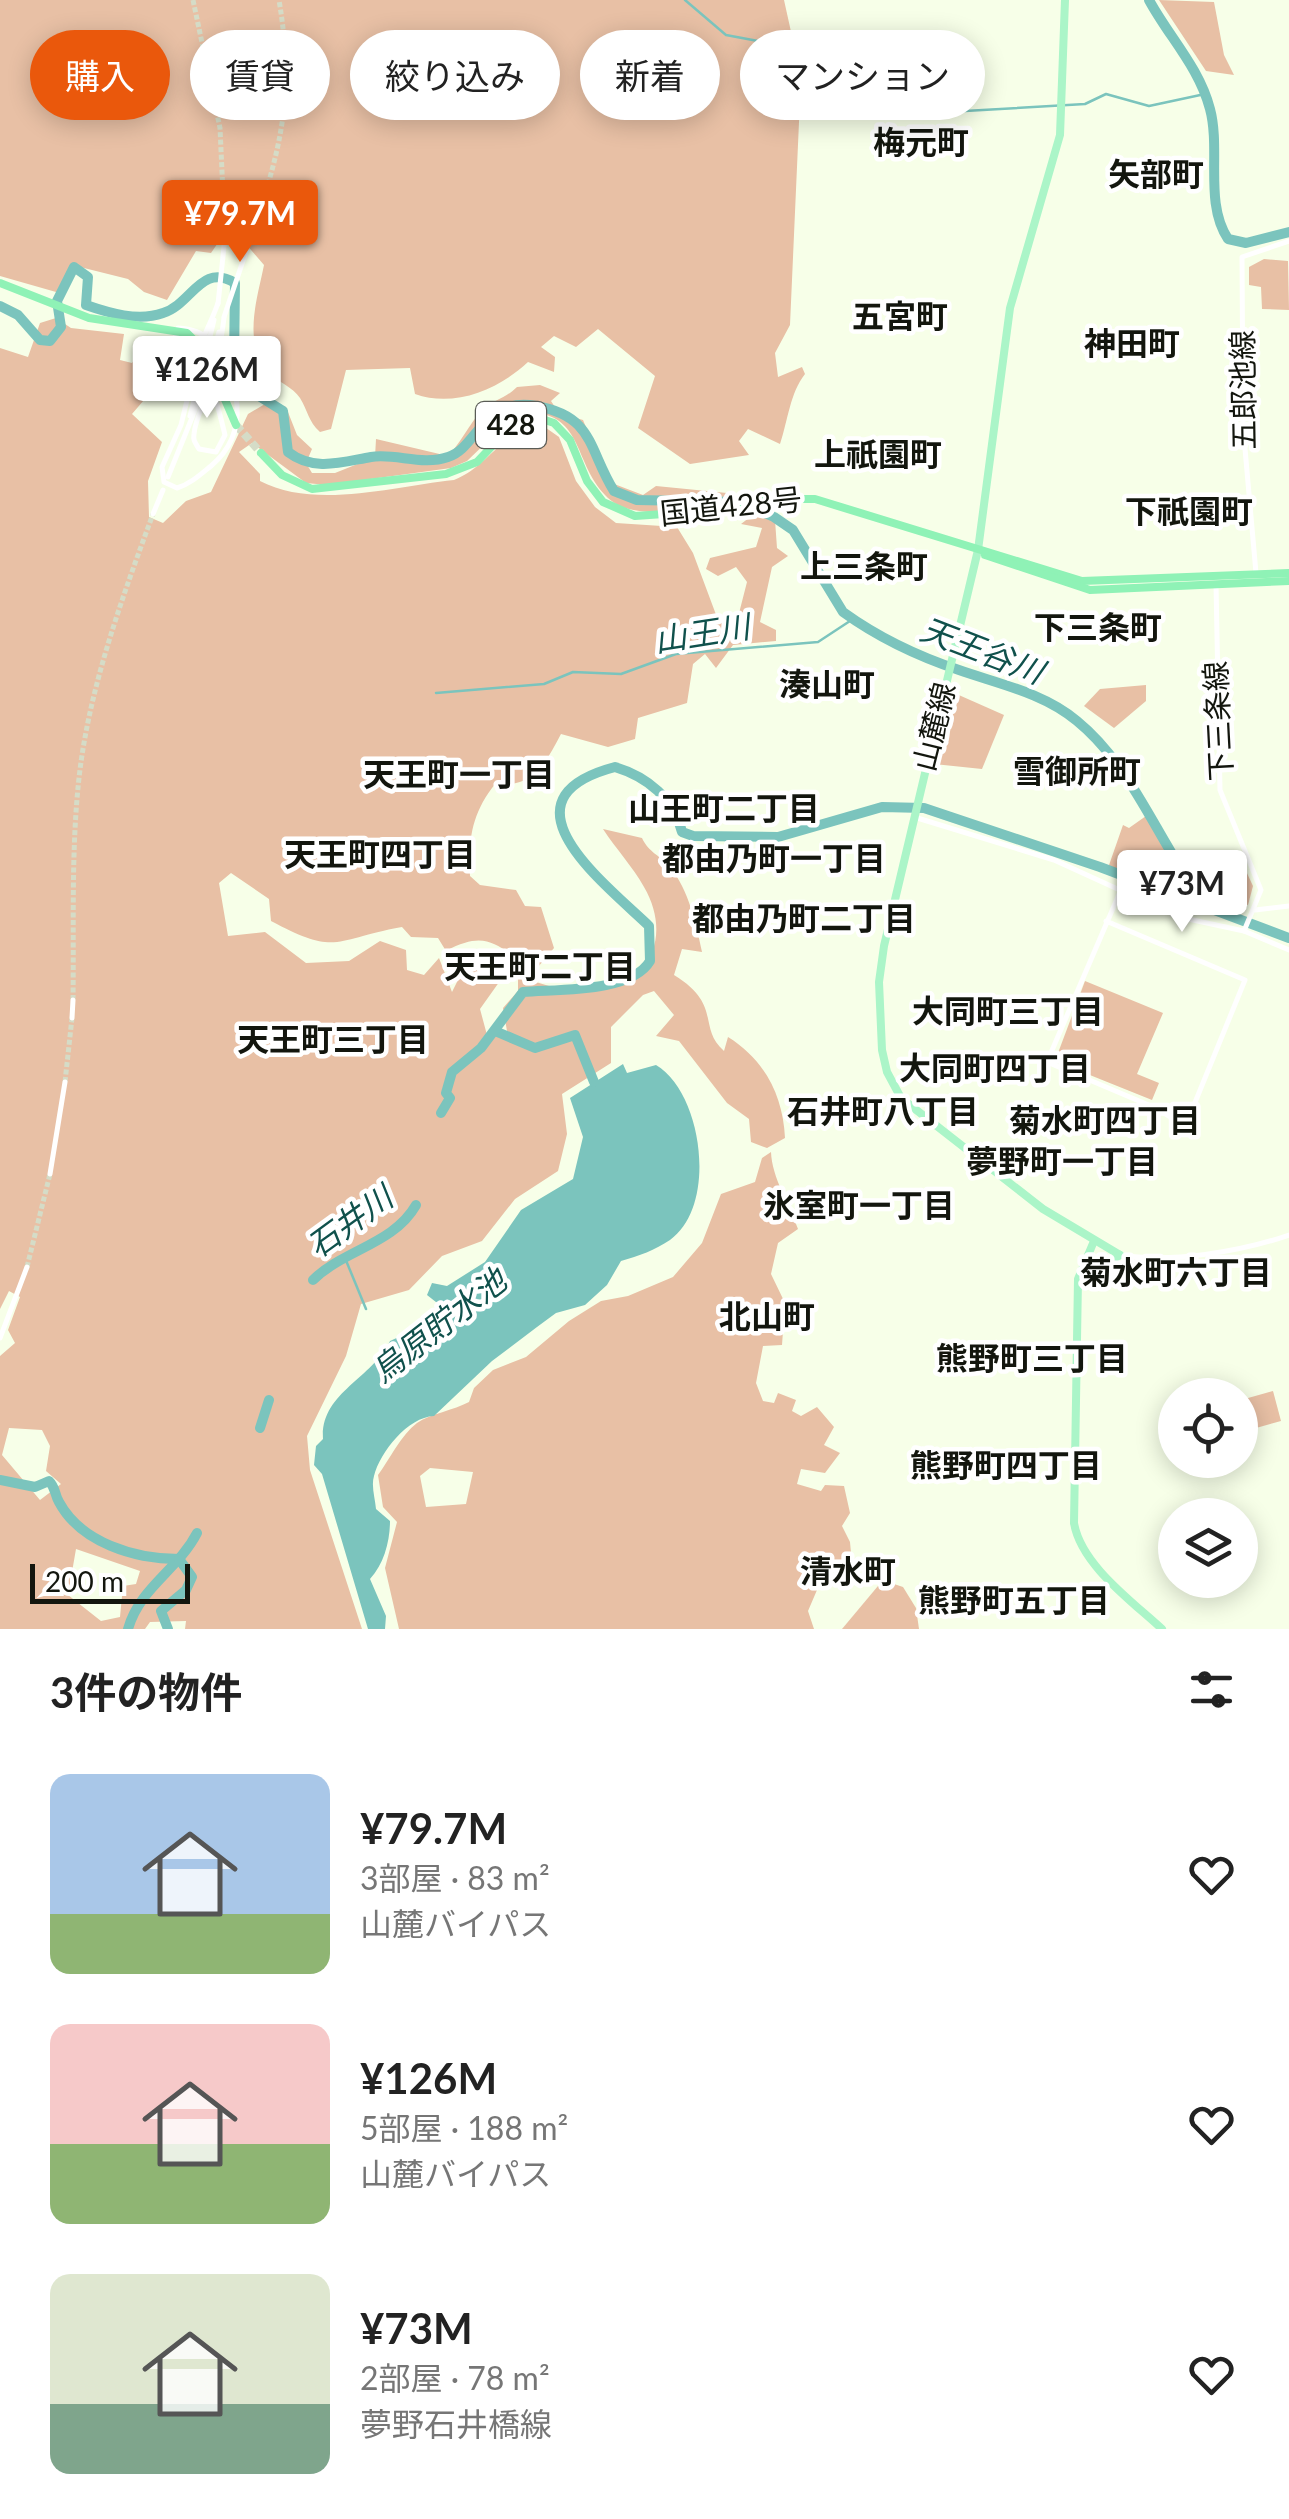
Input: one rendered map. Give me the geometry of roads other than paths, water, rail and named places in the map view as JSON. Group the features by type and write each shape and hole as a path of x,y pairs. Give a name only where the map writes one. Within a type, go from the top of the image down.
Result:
{"highway":[{"path":"0,282 65,310 187,333 198,342 236,425"},
{"name":"国道428号","path":"261,453 296,484 312,488 446,474 476,462 514,423 540,418 554,423 570,440 587,481 610,508 635,516 815,498 978,550 995,562 1090,590 1216,580 1289,581"},
{"name":"国道428号","path":"1256,579 1289,573"}],"main road":[{"name":"山麓線","path":"1065,0 1060,135 1010,308 978,550 915,809 879,982 887,1072 902,1098 1043,1209 1120,1256"},
{"path":"1094,1241 1081,1268 1078,1290 1076,1533 1108,1576 1162,1629"},
{"path":"1078,1290 1085,1278 1120,1256"}],"street":[{"path":"168,477 198,386 218,303 224,237"},
{"name":"五郎池線","path":"1256,579 1243,426 1242,257 1289,241"},
{"path":"110,321 183,338 199,360 207,396 225,435 220,449 212,453 198,448 194,440 207,396 224,318 247,249"},
{"path":"164,327 207,337 232,383 239,412 236,430 220,458 186,485 172,487 162,478 162,468 181,425 193,378 218,303"},
{"path":"180,447 207,396"},
{"path":"153,514 163,490"},
{"name":"下三条線","path":"1216,580 1220,790 1261,890 1255,910"},
{"path":"915,809 1054,860 1179,917 1245,929 1289,950"},
{"path":"1106,921 1245,980 1185,1127 1158,1108 1047,1062 1106,921 1120,892"},
{"path":"1245,929 1255,910 1289,906"},
{"path":"72,1018 73,1000"},
{"path":"50,1174 65,1082"},
{"path":"1120,1256 1153,1258 1241,1247 1289,1236"},
{"path":"0,1338 26,1267"}],"water":[{"path":"623,1064 627,1073 656,1065 672,1079 685,1099 699,1150 695,1202 685,1224 670,1240 621,1261 607,1285 585,1305 556,1313 492,1361 434,1416 405,1429 389,1447 377,1467 373,1484 376,1509 390,1521 389,1536 370,1579 386,1616 385,1629 368,1629 322,1474 314,1465 324,1423 338,1398 372,1366 390,1341 436,1320 441,1306 427,1295 432,1283 447,1286 485,1262 521,1210 573,1179 583,1137 570,1098"}],"waterway":[{"path":"685,0 726,35 758,41 805,70 868,61 882,71 894,90 907,97 932,99 965,111 1085,104 1106,94 1149,106 1205,94"},
{"path":"1149,0 1191,66 1210,109 1217,209 1228,239 1246,243 1289,232"},
{"name":"天王谷川","path":"0,306 18,315 40,340 50,341 61,327 57,301 74,267 88,277 86,305 134,317 163,313 205,281 223,278 235,283 234,362 251,391 283,411 288,452 298,458 328,464 380,456 419,460 448,457 499,412 529,405 555,411 579,426 614,491 637,500 740,502 774,517 793,530 843,612 928,659 1036,696 1077,721 1116,763 1209,907"},
{"name":"山王川","path":"436,693 544,684 573,672 621,674 676,654 818,642 853,619"},
{"name":"石井川","path":"441,1113 450,1098 446,1093 452,1072 481,1048 523,992 610,984 627,979 650,961 649,926 586,865 569,842 560,820 563,799 580,781 615,767 658,791 673,809 682,832 693,836 778,837 882,807 924,808 1100,867 1289,938"},
{"name":"烏原貯水池","path":"495,1031 535,1048 575,1035 594,1082"},
{"name":"石井川","path":"313,1280 395,1229 416,1205"},
{"path":"345,1258 366,1309"},
{"name":"石井川","path":"260,1428 269,1400"},
{"path":"0,1480 35,1487 49,1481 69,1516 95,1538 127,1552 179,1559"},
{"name":"石井川","path":"128,1629 141,1601 197,1533"},
{"name":"烏原貯水池","path":"168,1629 161,1611 186,1590 192,1577 179,1559"}],"tunnel":[{"path":"193,0 220,128 225,237"},
{"path":"247,249 276,156 285,98 279,0"},
{"path":"236,425 261,453"},
{"path":"73,1000 75,833 84,744 108,644 153,514"},
{"path":"65,1082 72,1018"},
{"path":"27,1267 50,1174"}],"district":[{"name":"梅元町","path":"921,143"},
{"name":"矢部町","path":"1156,175"},
{"name":"五宮町","path":"900,317"},
{"name":"神田町","path":"1132,344"},
{"name":"上祇園町","path":"878,455"},
{"name":"下祇園町","path":"1189,512"},
{"name":"上三条町","path":"864,567"},
{"name":"下三条町","path":"1098,628"},
{"name":"湊山町","path":"827,685"},
{"name":"雪御所町","path":"1077,772"},
{"name":"天王町一丁目","path":"459,775"},
{"name":"山王町二丁目","path":"724,809"},
{"name":"天王町四丁目","path":"380,855"},
{"name":"都由乃町一丁目","path":"774,859"},
{"name":"都由乃町二丁目","path":"804,919"},
{"name":"天王町二丁目","path":"540,967"},
{"name":"大同町三丁目","path":"1008,1012"},
{"name":"天王町三丁目","path":"333,1040"},
{"name":"大同町四丁目","path":"995,1069"},
{"name":"石井町八丁目","path":"883,1112"},
{"name":"菊水町四丁目","path":"1105,1121"},
{"name":"夢野町一丁目","path":"1062,1162"},
{"name":"氷室町一丁目","path":"859,1206"},
{"name":"菊水町六丁目","path":"1176,1273"},
{"name":"北山町","path":"767,1317"},
{"name":"熊野町三丁目","path":"1032,1359"},
{"name":"熊野町四丁目","path":"1006,1466"},
{"name":"清水町","path":"848,1572"},
{"name":"熊野町五丁目","path":"1014,1601"}]}
